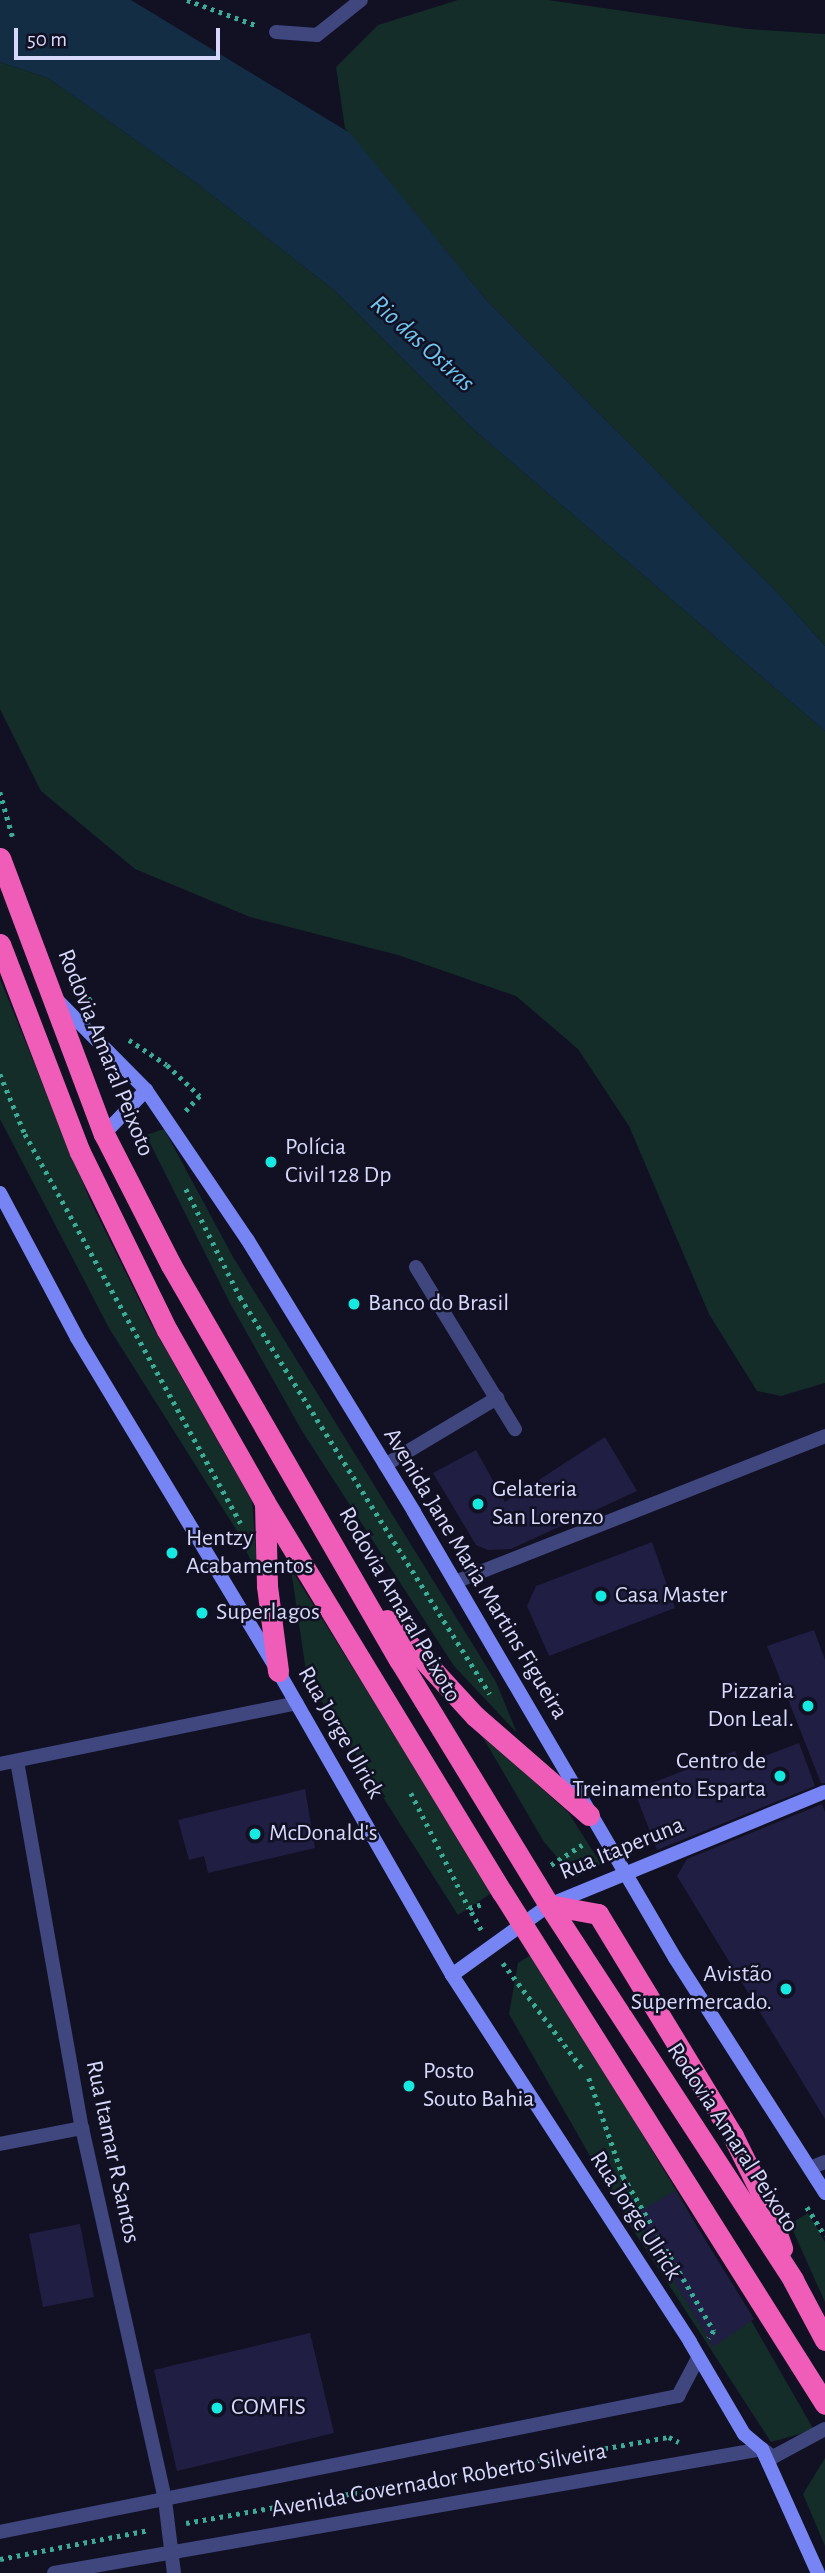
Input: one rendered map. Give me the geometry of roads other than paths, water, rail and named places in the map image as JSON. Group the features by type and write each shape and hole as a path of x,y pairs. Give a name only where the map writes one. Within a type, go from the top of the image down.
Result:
{"highway":[{"name":"Rodovia Amaral Peixoto","path":"0,859 104,1134 171,1265 351,1576 549,1905 793,2280 825,2340"},
{"path":"0,944 80,1152 167,1330 264,1501 502,1892 825,2404"},
{"path":"264,1501 267,1586 278,1671"},
{"path":"351,1576 450,1692 589,1815"},
{"path":"549,1905 598,1914 733,2136 766,2203 793,2280"}],"main road":[{"name":"Avenida Jane Maria Martins Figueira","path":"52,994 146,1090 247,1239 455,1582 589,1815 825,2193"},
{"path":"104,1134 146,1090"},
{"name":"Rua Jorge Ulrick","path":"0,1193 83,1349 297,1703 452,1975 690,2342 697,2360 744,2434 762,2449"},
{"name":"Rua Itaperuna","path":"452,1975 489,1944 549,1905 624,1871 825,1793"},
{"path":"762,2449 818,2573"}],"street":[{"path":"276,32 317,35 361,0"},
{"path":"416,1267 515,1429"},
{"path":"385,1465 497,1398"},
{"path":"455,1582 825,1436"},
{"path":"0,1764 297,1703"},
{"name":"Rua Itamar R Santos","path":"17,1761 82,2127 165,2500 174,2573"},
{"path":"0,2144 82,2127"},
{"path":"810,2168 825,2162"},
{"name":"Avenida Governador Roberto Silveira","path":"0,2532 678,2396 697,2360"},
{"name":"Avenida Governador Roberto Silveira","path":"54,2573 170,2550 762,2449 773,2457 825,2429"}],"water":[{"name":"Rio das Ostras","path":"0,0 131,0 350,133 488,302 778,593 825,646 825,731 473,429 334,290 199,185 48,78 0,62"}],"place":[{"name":"Polícia Civil 128 Dp","path":"271,1162"},
{"name":"Banco do Brasil","path":"354,1304"},
{"name":"Gelateria San Lorenzo","path":"478,1504"},
{"name":"Hentzy Acabamentos","path":"172,1553"},
{"name":"Casa Master","path":"601,1596"},
{"name":"Superlagos","path":"202,1613"},
{"name":"Pizzaria Don Leal.","path":"808,1706"},
{"name":"Centro de Treinamento Esparta","path":"780,1776"},
{"name":"McDonald's","path":"255,1834"},
{"name":"Avistão Supermercado.","path":"786,1989"},
{"name":"Posto Souto Bahia","path":"409,2086"},
{"name":"COMFIS","path":"217,2408"}]}
